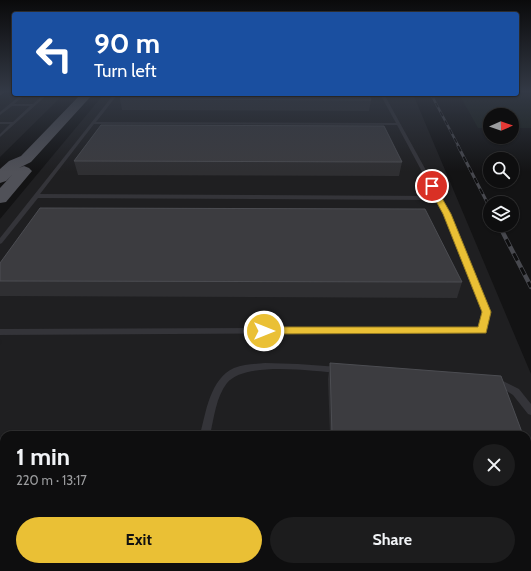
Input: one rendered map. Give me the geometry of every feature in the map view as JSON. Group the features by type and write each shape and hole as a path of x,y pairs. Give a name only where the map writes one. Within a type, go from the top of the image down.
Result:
{"main road":[{"path":"0,178 14,164 26,159 64,119"},
{"path":"0,198 30,164 26,159"}],"lane":[{"path":"0,136 19,119"},
{"path":"0,242 96,119"},
{"path":"0,332 482,330 486,312 447,214 395,119"},
{"path":"0,123 14,123"},
{"path":"93,123 398,124"},
{"path":"36,196 438,198"},
{"path":"206,431 216,393 228,375 246,368 280,366 350,371"},
{"path":"489,380 497,381 516,392 531,411"}],"shaded area":[{"path":"0,119 39,119 0,157"},
{"path":"83,119 423,119 531,374 531,431 0,431 0,219"},
{"path":"473,119 483,119 483,128 478,128"},
{"path":"519,119 531,119 531,128 519,128"}],"building":[{"path":"101,125 384,126 402,162 74,161"},
{"path":"40,208 425,209 462,282 0,281 0,263"},
{"path":"330,363 501,376 522,431 332,431"}],"railway":[{"path":"444,119 459,147"},
{"path":"458,146 484,196"},
{"path":"503,232 531,287"}],"route":[{"path":"264,331 482,330 486,312 447,214 432,186"}]}
